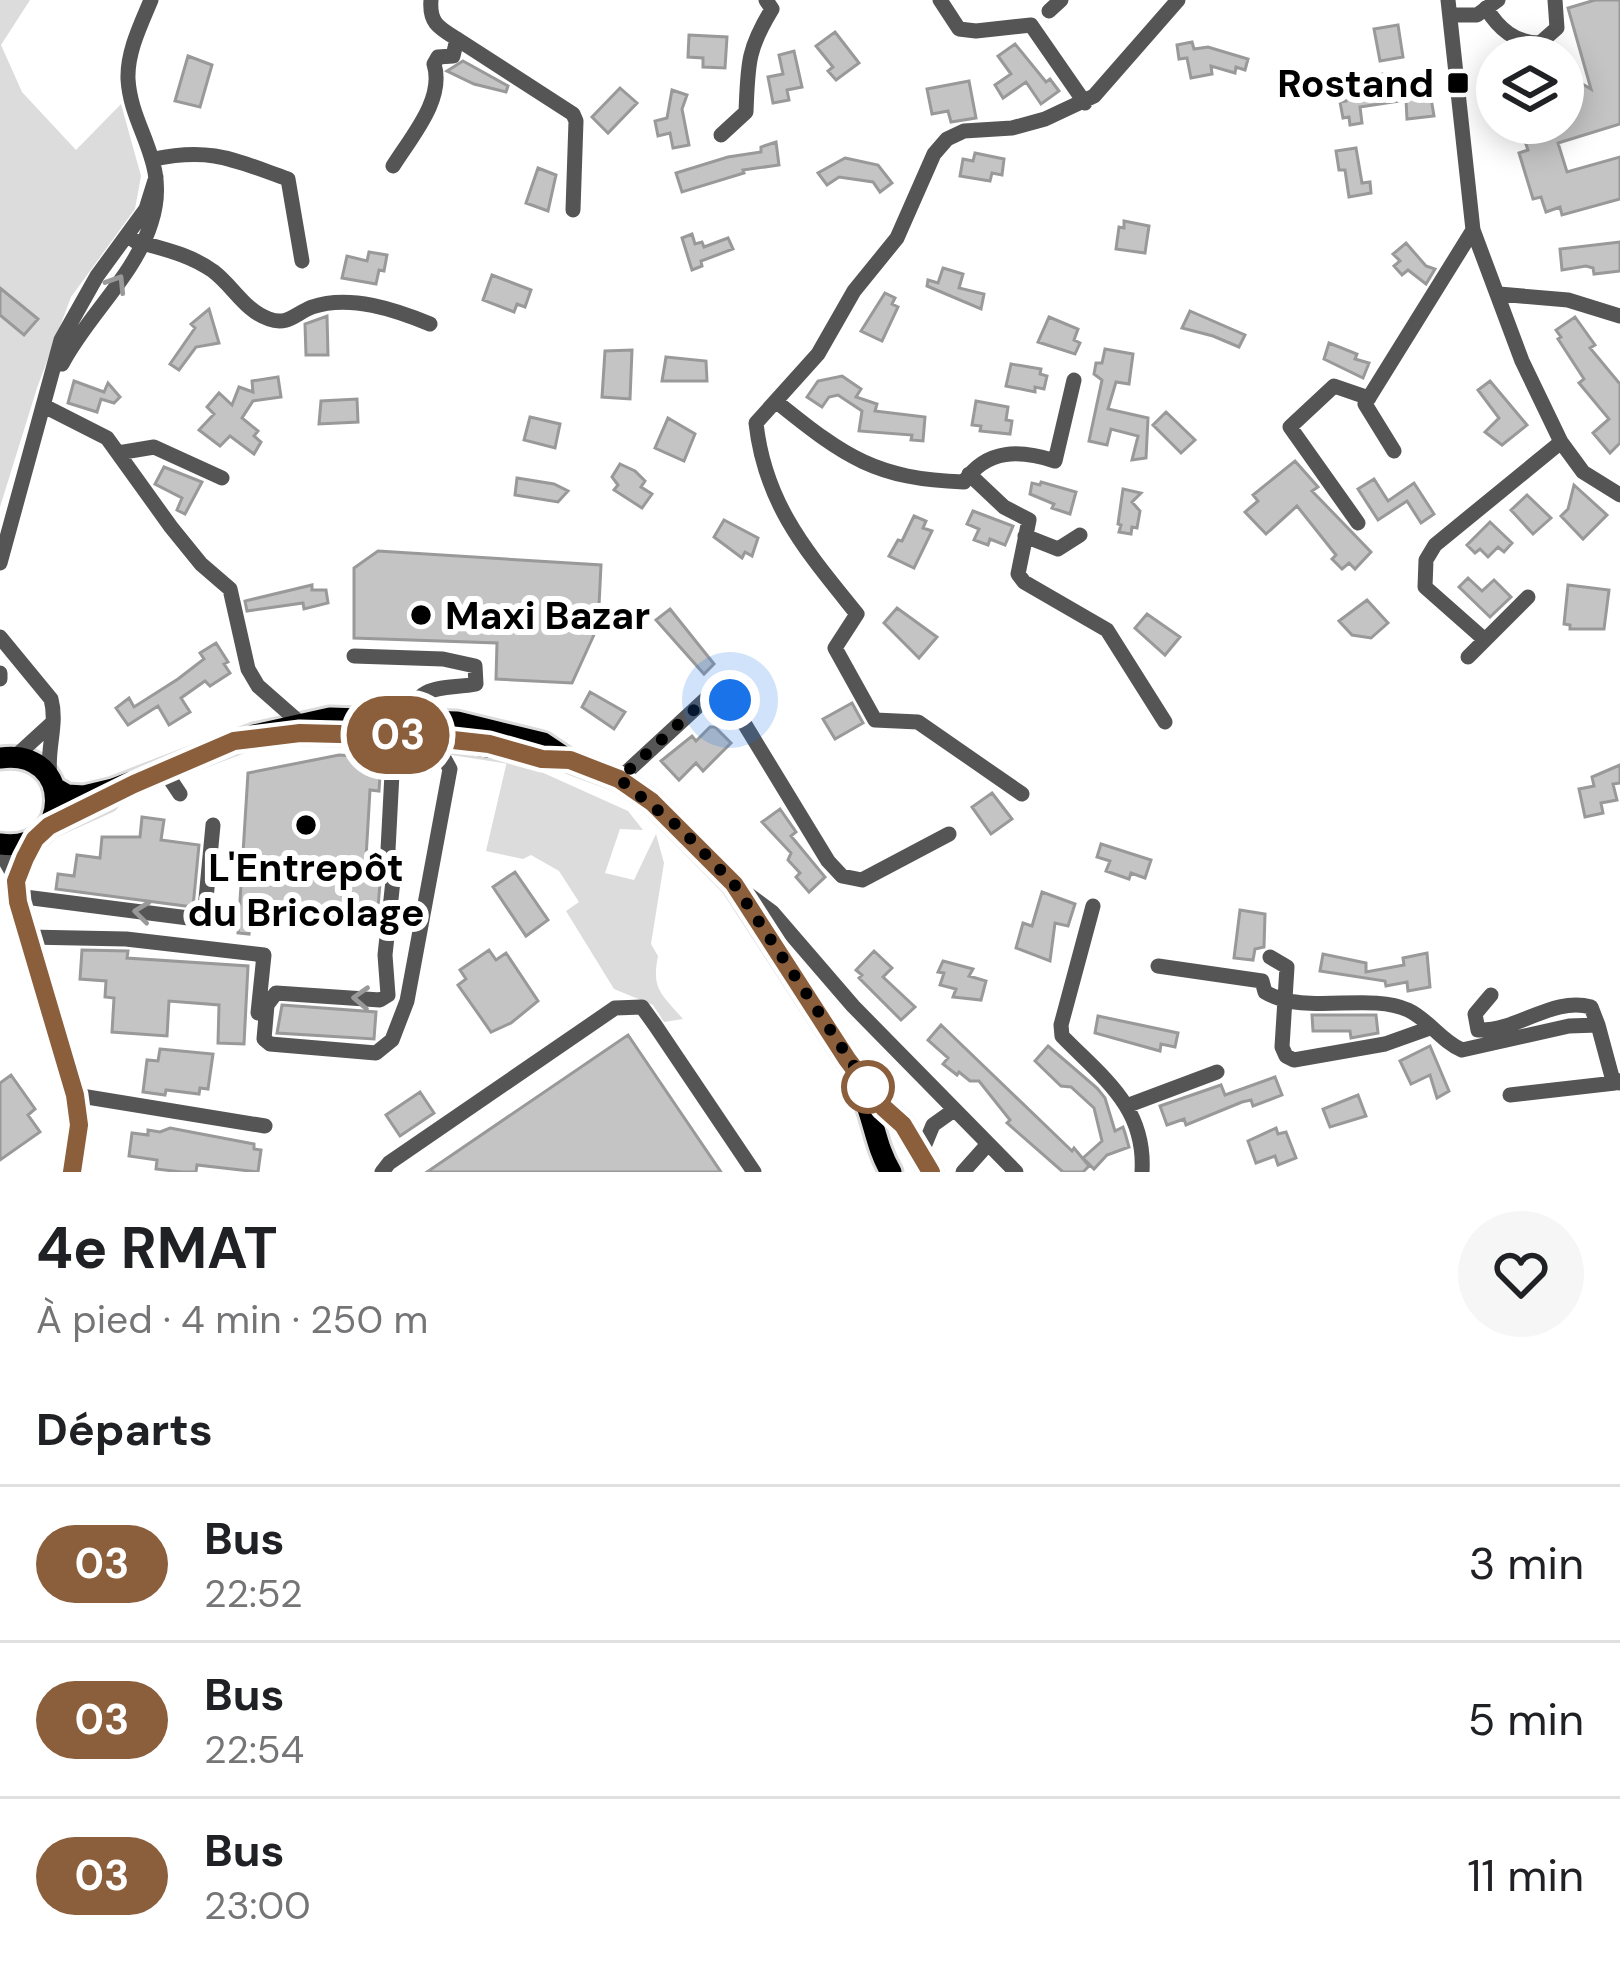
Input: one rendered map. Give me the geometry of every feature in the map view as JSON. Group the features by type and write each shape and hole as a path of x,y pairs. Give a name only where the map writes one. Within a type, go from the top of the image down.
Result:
{"main road":[{"path":"0,848 18,845 164,770 234,741 299,722 341,717 393,734 481,726 543,743 570,760 619,779 680,828 734,884 847,1059 903,1125 926,1163"},
{"path":"234,741 300,733 393,734 489,744 542,759 570,760"},
{"path":"6,756 32,761 67,795 84,796 134,784"},
{"path":"42,832 56,801 53,783"},
{"path":"847,1059 877,1135 880,1155 891,1172"},
{"path":"877,1135 889,1126 903,1125"}],"street":[{"path":"0,563 62,340 72,316 134,241 156,177 128,77 132,50 151,0"},
{"path":"431,0 435,25 573,114 573,210"},
{"path":"721,135 746,112 751,44 772,8 766,0"},
{"path":"940,0 958,29 1031,26 1085,103"},
{"path":"1022,794 918,722 874,720 835,648 857,614 806,554 784,517 759,448 756,423 818,354 854,291 897,238 934,154 947,139 964,130 1012,128 1085,103 1178,0"},
{"path":"1555,0 1557,28 1540,44 1523,44 1496,25 1492,4 1478,15 1450,7 1473,230 1522,361 1562,442 1583,472 1620,495"},
{"path":"393,166 429,107 439,79 434,64 438,57 454,56 457,39"},
{"path":"154,159 214,153 288,178 302,261"},
{"path":"1394,451 1365,404 1473,230"},
{"path":"134,241 197,262 265,318 281,322 314,306 369,305 386,306 430,324"},
{"path":"1499,294 1568,300 1620,316"},
{"path":"778,403 859,463 880,471 964,482 974,467 1019,449 1055,461 1074,380"},
{"path":"1358,523 1290,428 1334,386 1369,398"},
{"path":"46,407 94,428 201,564 230,590 248,669 258,686 299,722"},
{"path":"1485,640 1425,587 1426,560 1435,545 1562,442"},
{"path":"118,453 154,447 222,478"},
{"path":"969,474 1004,507 1028,520 1018,574 1024,582 1107,630 1165,722"},
{"path":"1025,536 1058,549 1079,535"},
{"path":"1468,657 1528,597"},
{"path":"0,637 51,699 48,755 53,783"},
{"path":"354,656 443,659 475,666 476,684 422,693 393,734 388,850 394,872 385,955 390,988 384,999 276,993 267,1005 264,1040 276,1045 383,1050 392,1040 403,1015 450,769 444,758 414,752 427,737"},
{"path":"619,779 709,696 720,695 730,700 828,861 842,875 862,880 949,834"},
{"path":"6,756 53,722"},
{"path":"164,770 180,794"},
{"path":"17,888 204,920 213,825"},
{"path":"17,888 42,832"},
{"path":"0,848 17,888 75,1095 79,1125 72,1172"},
{"path":"734,884 772,912 853,1006 1016,1172"},
{"path":"1093,906 1062,1036 1129,1105 1143,1144 1142,1172"},
{"path":"28,937 125,939 264,955 258,1013"},
{"path":"385,955 414,958"},
{"path":"1270,957 1287,967 1282,1047 1294,1060 1385,1044 1430,1028"},
{"path":"1158,965 1262,981 1265,992 1288,1000 1397,1007 1411,1011 1450,1045 1471,1050 1569,1026 1598,1025"},
{"path":"1491,994 1475,1014 1478,1030 1505,1027 1577,1003 1591,1007 1618,1083 1510,1095"},
{"path":"389,1169 615,1008 626,1005 642,1007 656,1025 754,1172"},
{"path":"1129,1105 1217,1072"},
{"path":"75,1095 265,1126"},
{"path":"903,1125 933,1125 954,1110"},
{"path":"926,1163 933,1125"},
{"path":"963,1172 988,1144"}],"shaded area":[{"path":"0,0 30,0 1,45 22,92 76,150 121,104 141,176 135,209 71,297 0,507"},
{"path":"508,757 628,811 643,830 620,829 605,873 634,880 656,834 664,863 651,944 658,956 660,991 683,1019 664,1022 653,1005 614,989 566,911 579,902 559,871 531,855 523,859 486,851"}],"building":[{"path":"1595,0 1620,0 1620,124 1584,135 1584,85 1591,89 1584,64 1584,36 1576,36 1568,8"},
{"path":"1398,25 1403,57 1380,61 1374,29"},
{"path":"835,32 859,63 836,80 828,71 833,67 816,46"},
{"path":"689,35 727,37 725,68 703,67 703,58 688,57"},
{"path":"1192,42 1194,49 1208,47 1248,59 1245,70 1236,67 1235,73 1211,66 1212,74 1191,78 1187,58 1179,59 1177,45"},
{"path":"1015,44 1059,91 1041,104 1026,82 1003,98 995,85 1011,74 998,56"},
{"path":"794,51 802,87 787,90 789,100 773,103 768,77 783,74 779,55"},
{"path":"188,56 212,65 200,107 175,101"},
{"path":"463,61 508,86 506,92 447,71"},
{"path":"1383,74 1386,91 1429,86 1434,116 1407,119 1406,100 1360,107 1362,123 1350,125 1349,117 1343,118 1340,102 1346,101 1343,81"},
{"path":"969,81 976,118 951,122 948,111 932,114 927,89"},
{"path":"620,88 637,103 608,133 592,117"},
{"path":"672,90 687,95 682,109 689,145 673,148 670,133 658,136 655,121 667,118"},
{"path":"776,142 779,165 743,170 682,192 676,173 761,152 761,147"},
{"path":"1526,144 1558,144 1567,172 1620,157 1620,199 1562,215 1560,207 1546,212 1541,197 1533,199 1519,153 1528,150"},
{"path":"1356,148 1362,183 1370,182 1371,193 1349,197 1336,151"},
{"path":"975,153 1004,159 1002,175 992,173 990,181 960,176 963,159 973,161"},
{"path":"845,158 878,165 892,183 880,192 873,182 839,177 827,185 818,173"},
{"path":"538,168 556,175 548,211 526,203"},
{"path":"1124,221 1149,226 1145,253 1116,249"},
{"path":"692,234 695,244 702,242 704,247 728,238 733,249 701,261 702,266 692,270 682,238"},
{"path":"1620,242 1620,271 1594,274 1586,266 1562,270 1560,249"},
{"path":"1406,243 1426,266 1435,269 1426,284 1408,270 1402,275 1394,266 1400,261 1393,254"},
{"path":"369,252 387,255 376,284 342,278 347,256 367,261"},
{"path":"943,268 963,274 959,288 984,294 981,309 927,286 928,280 938,283"},
{"path":"492,275 531,290 525,307 517,304 514,312 483,300"},
{"path":"0,288 38,319 24,335 0,315"},
{"path":"885,293 895,298 892,304 898,307 882,341 861,331"},
{"path":"209,309 219,343 196,347 179,370 170,364 195,328 191,324"},
{"path":"1190,311 1245,335 1239,347 1182,328"},
{"path":"327,316 328,355 306,355 305,324"},
{"path":"1049,317 1078,329 1074,340 1080,343 1075,354 1038,342"},
{"path":"1575,317 1595,345 1590,348 1620,384 1620,443 1610,453 1593,433 1609,419 1579,383 1584,379 1558,339 1556,330"},
{"path":"1329,343 1369,363 1363,378 1324,359"},
{"path":"1105,349 1133,354 1129,384 1116,382 1108,409 1148,418 1146,458 1132,460 1138,436 1111,429 1107,445 1089,441 1102,380 1094,374"},
{"path":"632,350 630,399 602,397 605,351"},
{"path":"666,357 706,361 707,381 662,381"},
{"path":"1011,364 1041,369 1040,374 1047,376 1044,389 1035,387 1035,392 1006,386"},
{"path":"842,376 861,389 856,397 877,404 875,411 925,417 923,441 911,440 912,435 859,431 862,411 838,395 829,397 822,407 807,397 818,381"},
{"path":"278,377 281,397 253,401 242,418 258,431 254,436 261,442 254,454 230,436 220,446 199,430 214,414 207,407 219,393 232,405 239,387 253,392 252,381"},
{"path":"74,381 104,392 108,383 120,397 114,403 101,399 97,412 68,403"},
{"path":"1490,381 1527,425 1502,445 1485,432 1499,418 1478,390"},
{"path":"357,399 358,422 319,424 321,401"},
{"path":"976,401 1008,407 1010,434 980,431 981,426 972,425"},
{"path":"1166,412 1195,440 1181,453 1153,425"},
{"path":"530,417 560,424 555,448 524,440"},
{"path":"668,418 695,434 684,461 655,448"},
{"path":"1295,461 1318,487 1312,491 1371,552 1355,569 1349,563 1342,569 1332,559 1336,555 1297,506 1266,534 1245,512 1258,501 1253,495"},
{"path":"620,464 635,471 645,481 641,487 652,494 642,508 614,490 618,485 612,477"},
{"path":"164,467 202,482 185,514 177,510 182,498 155,484"},
{"path":"517,478 568,491 558,502 515,495"},
{"path":"1374,479 1388,501 1414,483 1434,514 1421,523 1407,501 1378,520 1358,489"},
{"path":"1032,483 1076,492 1070,514 1030,494"},
{"path":"1574,485 1607,515 1583,539 1561,516 1568,509"},
{"path":"1123,489 1141,493 1132,502 1140,511 1131,534 1119,532"},
{"path":"1527,495 1551,518 1533,534 1511,510"},
{"path":"973,511 1013,526 1005,545 974,540 979,529 967,524"},
{"path":"914,516 926,521 923,528 932,531 914,568 889,556"},
{"path":"724,520 758,538 752,556 745,552 742,558 714,537"},
{"path":"1490,522 1512,543 1504,552 1498,547 1488,557 1467,545"},
{"path":"378,551 601,565 598,626 572,683 496,679 497,643 354,638 354,568"},
{"path":"1468,578 1482,591 1494,580 1511,597 1490,617 1459,587"},
{"path":"312,585 312,590 326,590 328,603 304,609 303,603 247,611 245,601"},
{"path":"1568,585 1609,590 1604,629 1570,629 1564,624"},
{"path":"1367,600 1388,623 1371,638 1352,635 1339,621"},
{"path":"897,608 937,637 919,658 884,623"},
{"path":"670,609 714,664 704,674 656,620"},
{"path":"1147,614 1180,637 1165,655 1135,628"},
{"path":"216,643 230,673 210,686 205,681 181,698 190,712 169,725 158,706 128,725 116,708 129,698 134,707 178,679 204,659 200,653"},
{"path":"590,692 625,712 614,729 582,707"},
{"path":"852,703 863,723 835,739 823,719"},
{"path":"710,727 731,743 703,771 696,763 679,780 661,761"},
{"name":"L'Entrepôt du Bricolage","path":"339,755 381,758 379,791 370,790 366,858 378,859 381,871 377,920 251,912 249,934 238,933 248,773"},
{"path":"1620,765 1620,783 1613,784 1617,800 1601,803 1603,813 1585,817 1579,789 1594,786 1592,777"},
{"path":"992,793 1012,819 991,834 972,807"},
{"path":"780,809 796,832 791,836 825,877 809,892 788,860 791,853 762,822"},
{"path":"142,817 164,820 161,840 199,845 193,907 56,889 58,874 74,876 77,855 100,858 102,837 140,837"},
{"path":"1101,844 1151,860 1145,878 1131,873 1129,879 1106,871 1110,861 1097,857"},
{"path":"515,872 548,920 526,936 493,887"},
{"path":"1042,892 1075,904 1068,926 1055,923 1050,961 1016,948 1023,923 1032,926"},
{"path":"1240,910 1265,914 1264,947 1255,949 1253,960 1234,958"},
{"path":"82,950 128,951 127,958 248,966 244,1044 218,1043 219,1005 169,1001 167,1036 112,1032 114,998 105,997 106,981 80,979"},
{"path":"489,950 496,960 506,953 538,1001 491,1032 458,985 466,979 460,970"},
{"path":"874,951 892,968 883,977 915,1007 901,1020 859,978 862,975 856,970"},
{"path":"1427,953 1430,987 1408,991 1407,982 1386,986 1385,981 1320,971 1323,954 1366,963 1366,972 1404,965 1403,958"},
{"path":"943,961 973,969 969,976 986,981 981,1000 953,997 956,989 940,985"},
{"path":"282,1005 376,1012 374,1039 277,1033"},
{"path":"1312,1015 1376,1015 1378,1033 1351,1038 1350,1031 1313,1031"},
{"path":"1098,1016 1178,1033 1175,1047 1161,1044 1160,1051 1095,1033"},
{"path":"941,1025 1089,1166 1083,1172 1063,1172 1007,1123 1010,1120 979,1081 957,1075 943,1064 948,1058 928,1040"},
{"path":"628,1035 721,1172 427,1172"},
{"path":"1048,1046 1105,1098 1115,1131 1123,1127 1129,1147 1107,1155 1094,1169 1083,1158 1102,1141 1094,1108 1035,1061"},
{"path":"1430,1046 1449,1091 1437,1098 1430,1075 1411,1084 1400,1061"},
{"path":"160,1049 213,1054 208,1089 200,1088 199,1094 143,1092 147,1060 158,1061"},
{"path":"11,1075 35,1109 28,1115 40,1132 0,1160 0,1083"},
{"path":"1275,1077 1282,1095 1253,1106 1251,1100 1242,1102 1186,1125 1184,1119 1167,1125 1160,1106 1221,1085 1225,1095"},
{"path":"420,1092 434,1113 400,1136 386,1115"},
{"path":"1358,1095 1366,1116 1330,1127 1323,1109"},
{"path":"170,1128 254,1144 254,1149 261,1150 258,1172 197,1165 196,1172 156,1169 157,1160 129,1156 132,1133 148,1135 148,1130"},
{"path":"1276,1128 1278,1134 1286,1132 1296,1158 1278,1165 1275,1156 1256,1163 1248,1141"}],"bus line":[{"name":"03","path":"72,1172 79,1125 75,1095 18,902 16,881 27,851 49,826 224,745 300,733 468,741 542,759 570,760 619,779 652,802 734,884 847,1059 903,1125 931,1172"}],"place":[{"name":"Rostand","path":"1458,83"},
{"name":"Maxi Bazar","path":"421,615"},
{"name":"L'Entrepôt du Bricolage","path":"306,825"}],"route":[{"path":"730,700 709,696 619,779 652,802 734,884 868,1087"}]}
